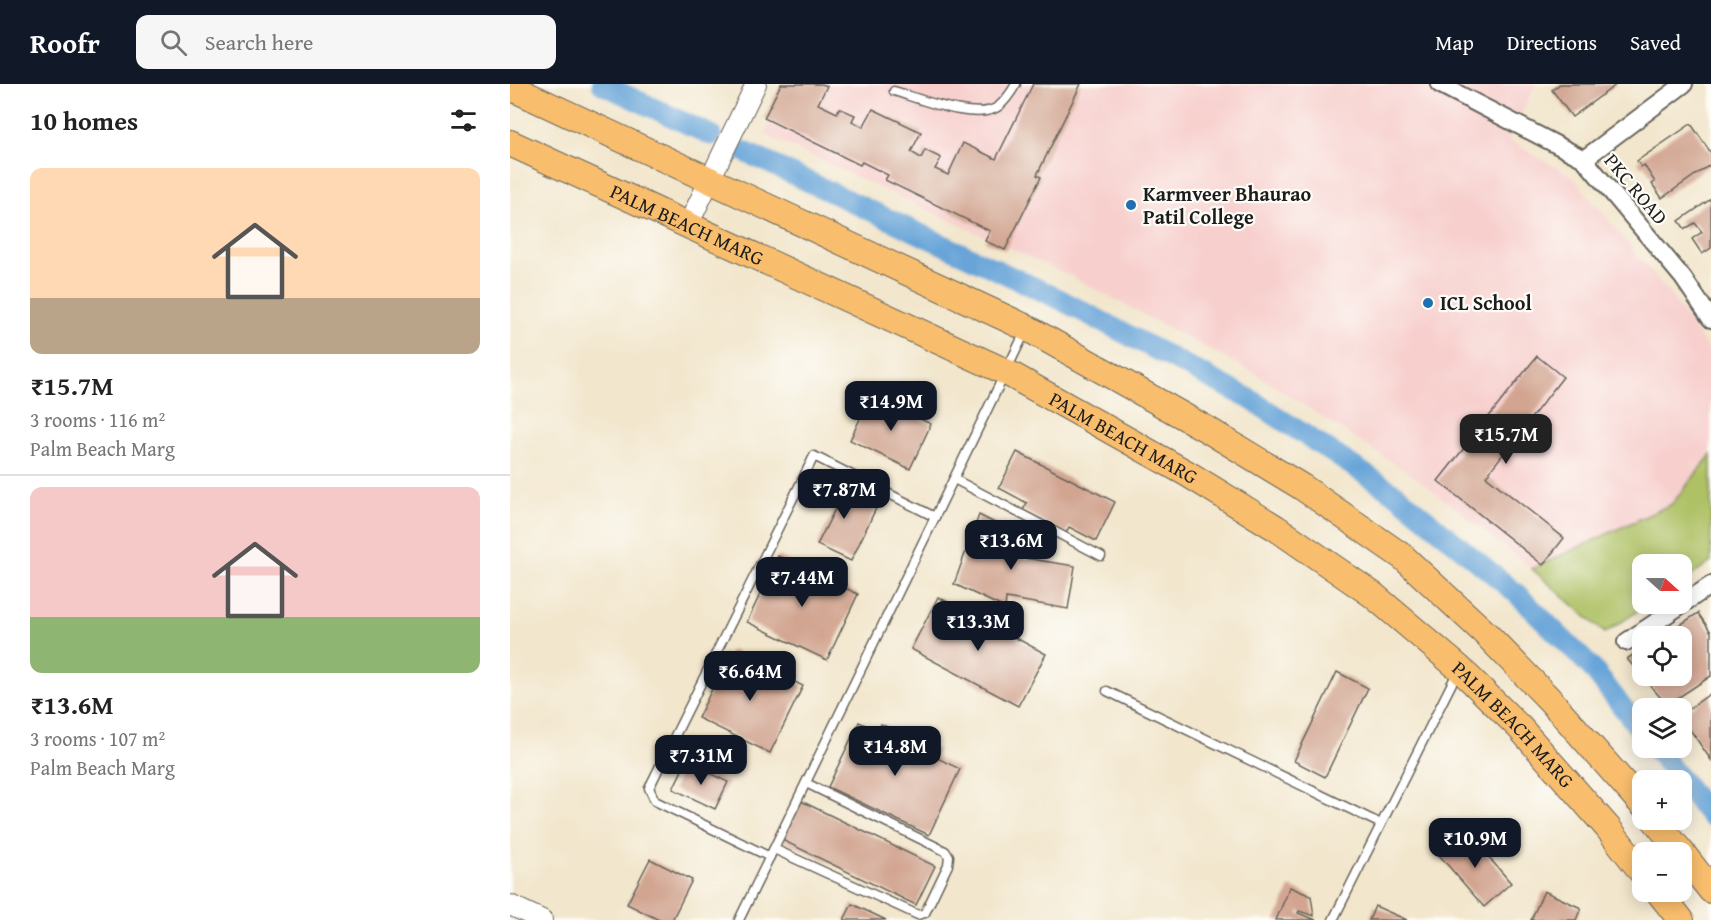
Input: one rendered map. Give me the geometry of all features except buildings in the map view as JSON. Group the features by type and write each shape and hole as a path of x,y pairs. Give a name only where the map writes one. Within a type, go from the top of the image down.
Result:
{"main road":[{"path":"510,87 1027,328 1208,430 1302,487 1403,557 1485,633 1542,691 1632,793"},
{"name":"PALM BEACH MARG","path":"510,143 1006,372 1188,474 1276,528 1373,595 1459,668 1520,728 1608,828 1632,859"},
{"path":"1663,830 1672,842"},
{"path":"1692,867 1711,890"},
{"path":"1667,902 1681,920"}],"street":[{"path":"688,225 756,84"},
{"name":"PKC ROAD","path":"1439,84 1584,159 1683,278 1711,319"},
{"path":"1584,159 1684,84"},
{"path":"1626,642 1711,585"},
{"path":"510,905 542,920"}],"lane":[{"path":"894,91 973,112 989,111 999,106 1016,84"},
{"path":"739,920 1027,328"},
{"path":"806,783 945,851 949,856 948,866 925,913 918,915 655,801 649,788 814,456 935,517"},
{"path":"954,479 1101,556"},
{"path":"1333,920 1459,668"},
{"path":"1107,691 1382,824"}],"shaded area":[{"path":"788,84 1536,84 1508,140 1572,176 1669,293 1711,353 1711,455 1672,504 1532,569 1418,479 1256,374 1070,276 764,134"}],"green space":[{"path":"1711,455 1711,562 1692,575 1692,554 1632,554 1634,614 1605,633 1532,569 1672,504"}],"waterway":[{"path":"602,84 711,135"},
{"path":"743,151 1059,299 1250,399 1397,495 1517,594 1591,667 1632,719"},
{"path":"1663,758 1673,770"},
{"path":"1692,793 1711,817"}],"place":[{"name":"Karmveer Bhaurao Patil College","path":"1131,205"},
{"name":"ICL School","path":"1428,303"}]}
